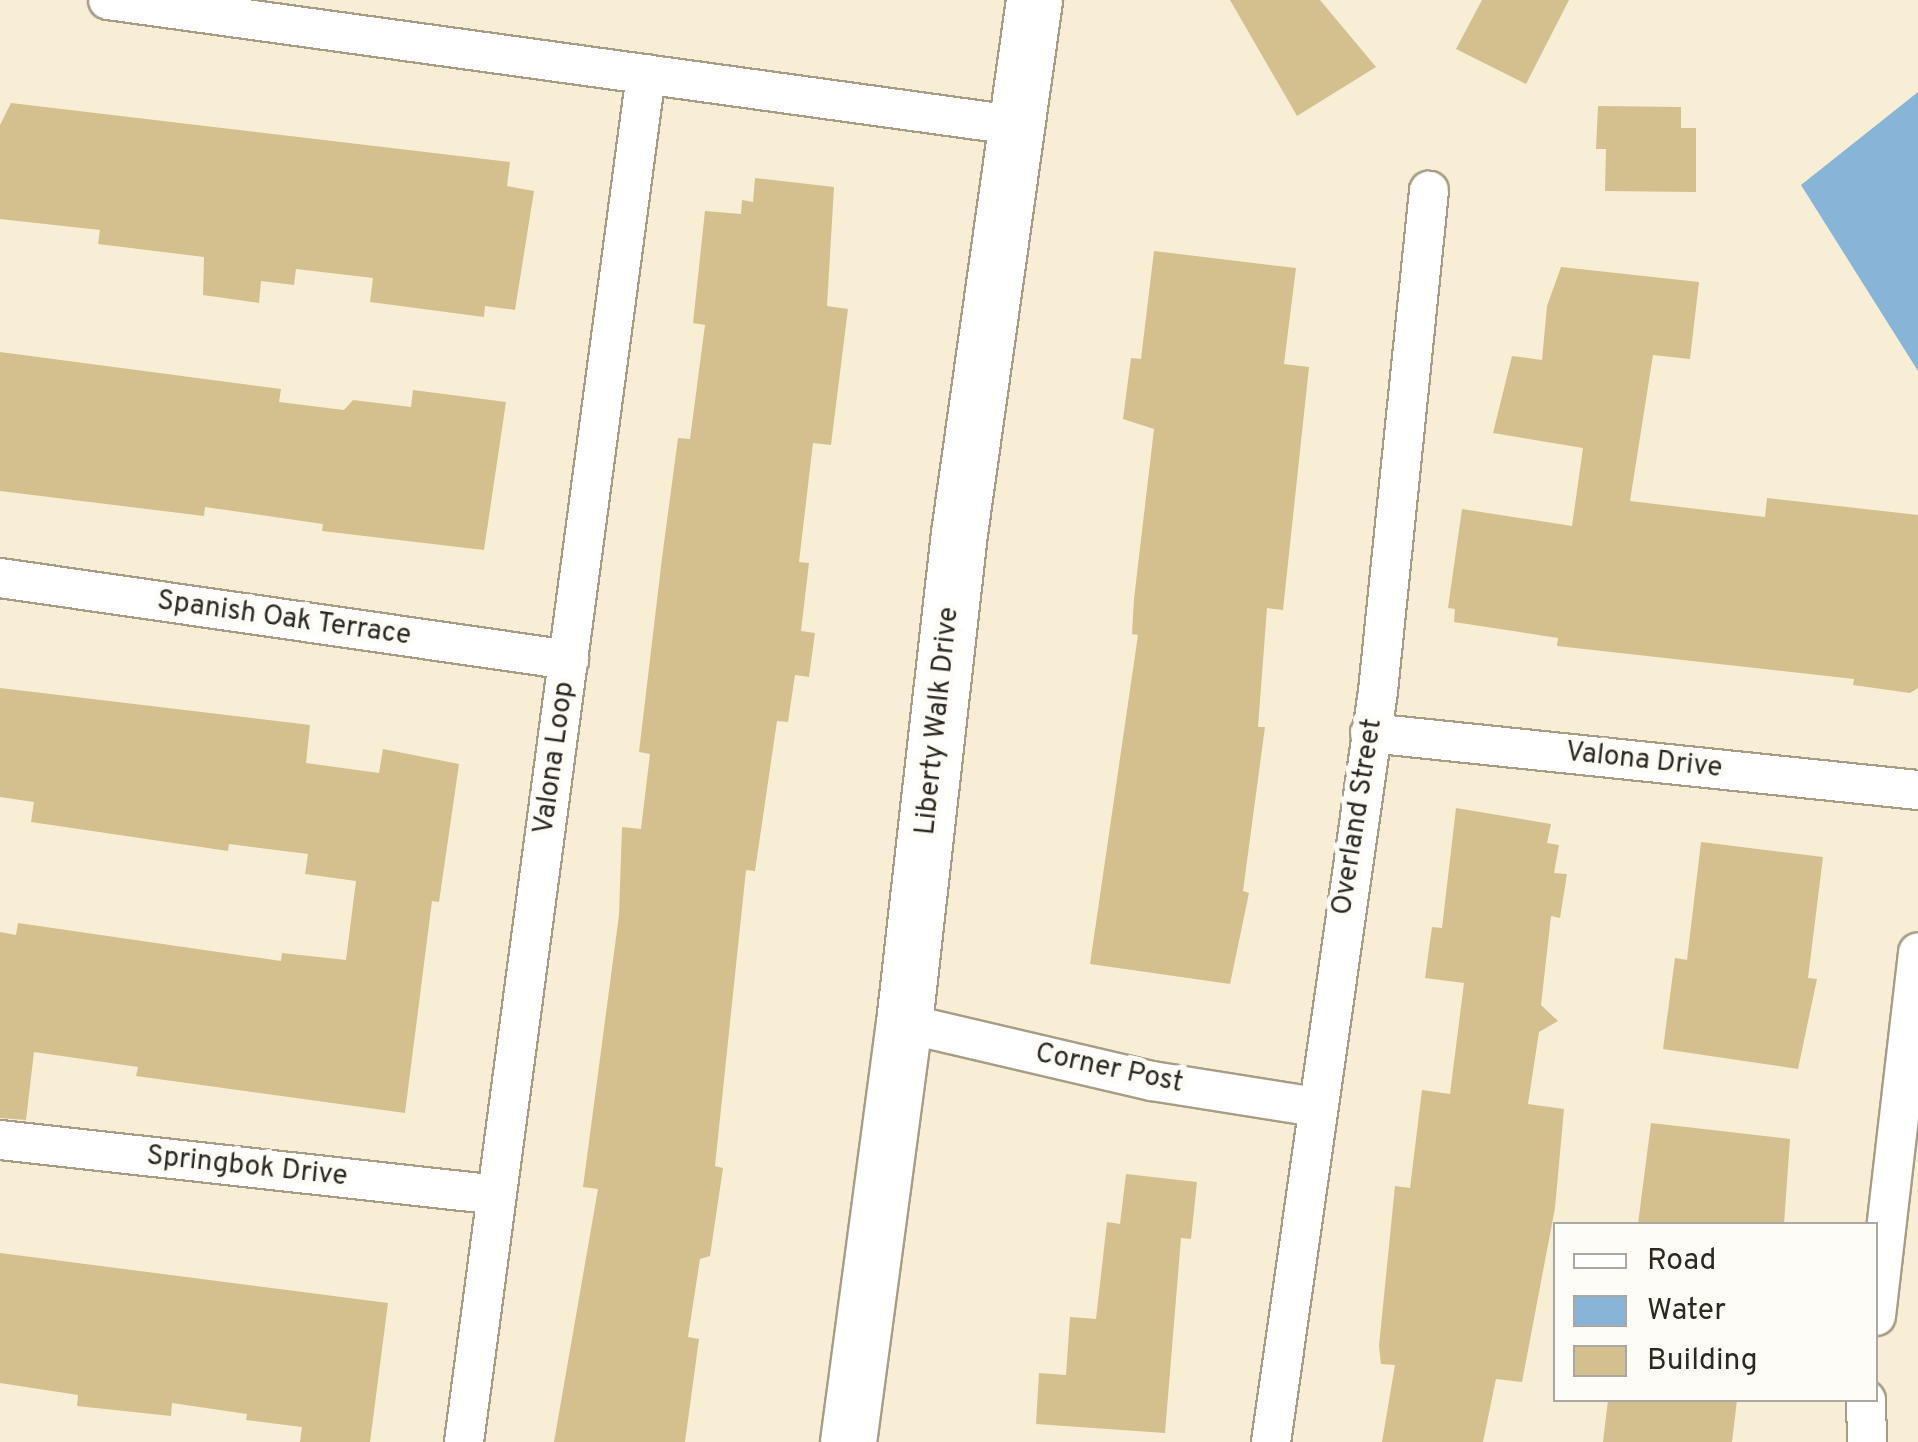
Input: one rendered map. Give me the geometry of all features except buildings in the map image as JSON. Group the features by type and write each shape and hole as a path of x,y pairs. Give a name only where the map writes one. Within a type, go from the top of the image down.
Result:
{"street":[{"path":"108,0 1013,125"},
{"name":"Liberty Walk Drive","path":"848,1442 904,1023 1013,125 1034,0"},
{"name":"Valona Loop","path":"464,1442 493,1194 569,660 646,74"},
{"name":"Overland Street","path":"1271,1442 1370,733 1429,190"},
{"name":"Spanish Oak Terrace","path":"0,578 569,660"},
{"name":"Valona Drive","path":"1370,733 1918,790"},
{"path":"1878,1299 1918,952"},
{"name":"Corner Post","path":"904,1023 1152,1080 1316,1106"},
{"name":"Springbok Drive","path":"0,1140 493,1194"},
{"path":"1866,1402 1867,1442"}],"water":[{"path":"1918,92 1918,371 1801,185"}]}
